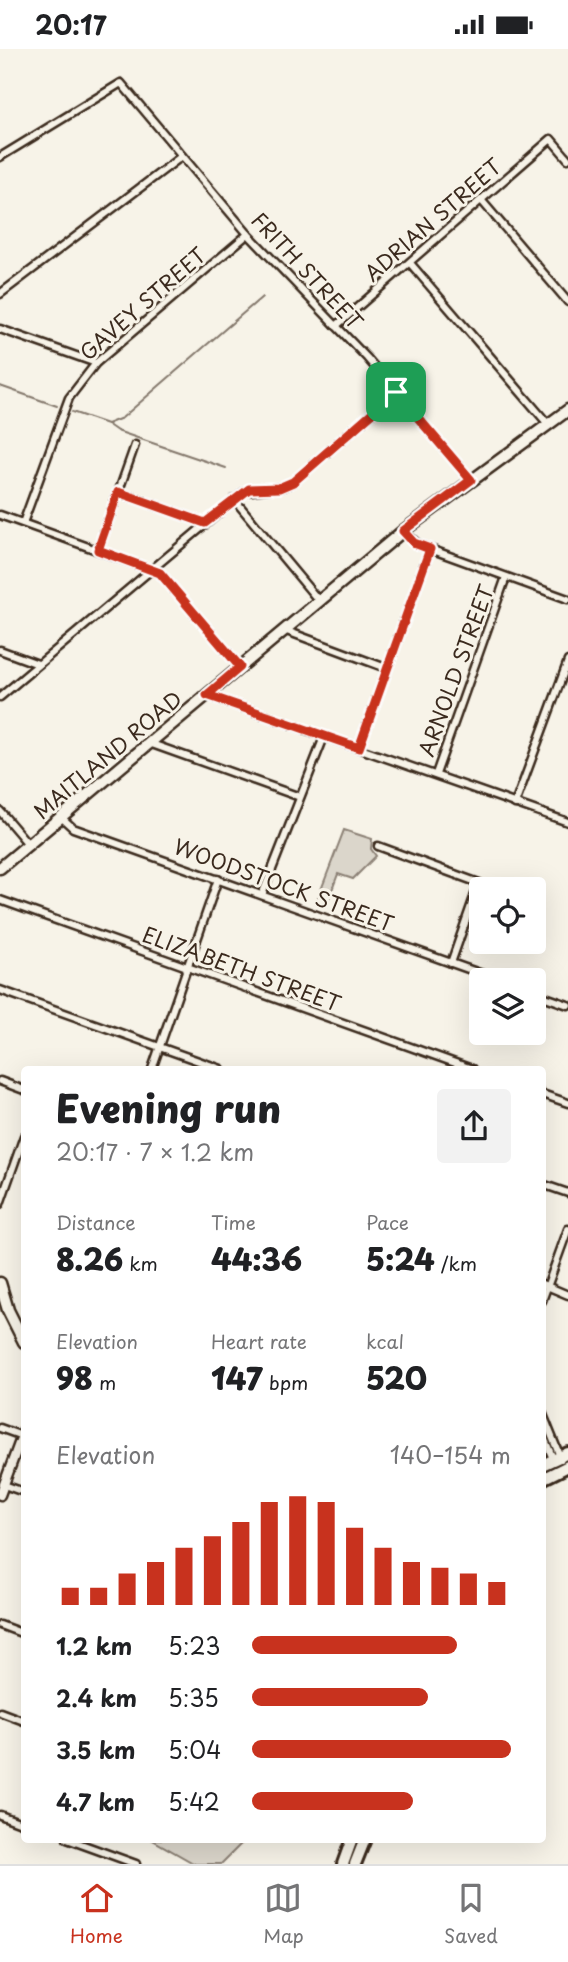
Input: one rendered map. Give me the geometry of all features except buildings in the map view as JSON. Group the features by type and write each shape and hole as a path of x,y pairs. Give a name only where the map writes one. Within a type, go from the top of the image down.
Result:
{"highway":[{"path":"546,1476 562,1462"},
{"path":"343,1864 351,1843"},
{"path":"355,1864 363,1843"}],"main road":[{"name":"MAITLAND ROAD","path":"0,868 403,531 568,410"},
{"path":"0,1283 8,1310 21,1336"}],"street":[{"name":"FRITH STREET","path":"0,157 121,83 248,234 336,325 471,480"},
{"name":"ADRIAN STREET","path":"336,325 551,139 568,159"},
{"path":"0,293 182,156"},
{"path":"482,201 568,302"},
{"name":"GAVEY STREET","path":"23,523 68,398 96,363 248,234"},
{"path":"410,263 548,424"},
{"path":"0,329 96,363"},
{"path":"0,697 234,499 249,489 279,488 293,482 396,392"},
{"path":"98,550 135,445"},
{"path":"118,492 205,523"},
{"path":"234,499 319,601"},
{"path":"0,515 160,573 240,667"},
{"path":"403,531 414,543 568,599"},
{"path":"359,748 430,549"},
{"name":"ARNOLD STREET","path":"436,775 506,577"},
{"path":"284,630 386,668"},
{"path":"0,650 38,664"},
{"path":"515,804 568,661"},
{"path":"207,695 568,822"},
{"path":"262,895 324,737"},
{"path":"149,743 300,797"},
{"path":"0,811 29,845"},
{"name":"WOODSTOCK STREET","path":"61,817 73,828 469,969"},
{"path":"378,846 479,883 480,889 451,963"},
{"path":"153,1066 218,879"},
{"name":"ELIZABETH STREET","path":"0,900 464,1066"},
{"path":"0,990 213,1066"},
{"path":"546,997 568,1005"},
{"path":"0,1081 21,1089"},
{"path":"546,1095 568,1103"},
{"path":"0,1204 21,1144"},
{"path":"546,1185 568,1193"},
{"path":"546,1283 568,1229"},
{"path":"546,1285 568,1295"},
{"path":"546,1422 562,1462"},
{"path":"0,1428 21,1431"},
{"path":"0,1495 21,1439"},
{"path":"546,1439 562,1462"},
{"path":"4,1485 21,1491"},
{"path":"0,1625 21,1633"},
{"path":"0,1713 21,1720"},
{"path":"0,1815 21,1823"},
{"path":"78,1843 135,1864"}],"shaded area":[{"path":"344,830 372,839 371,849 376,856 353,879 338,874 326,906 316,903"},
{"path":"158,1843 242,1843 221,1864 195,1864"}],"waterway":[{"path":"107,424 122,418 262,297"},
{"path":"0,386 57,406"},
{"path":"72,412 107,424 117,431 226,468"}],"route":[{"path":"396,392 471,480 403,531 414,543 430,549 359,748 207,695 240,667 160,573 98,550 118,492 205,523 249,489 279,488 293,482 396,392"}]}
